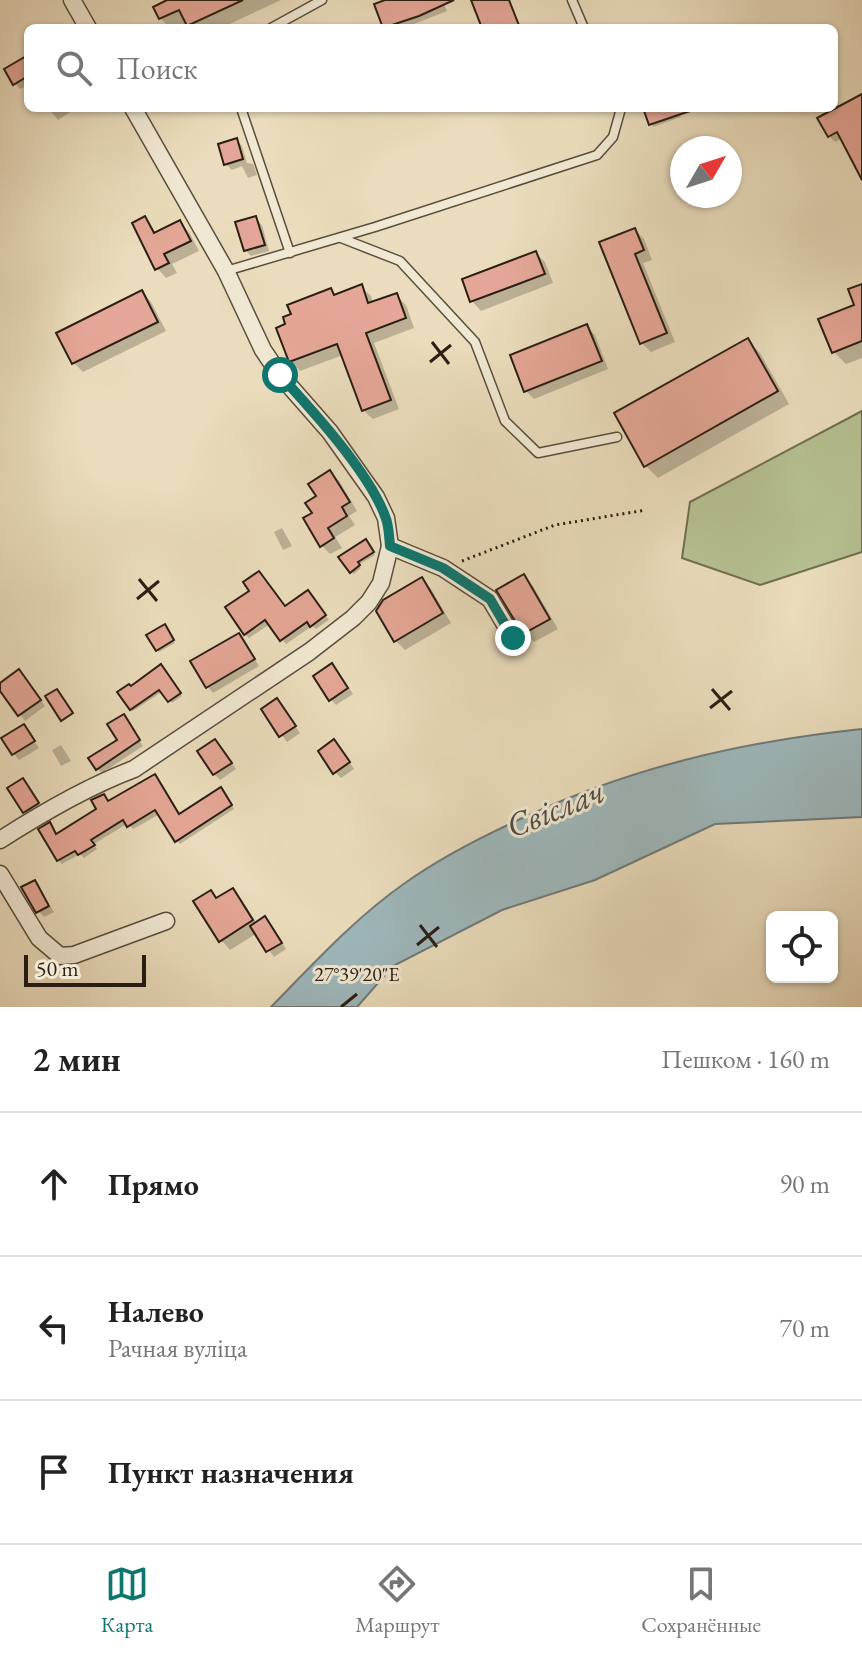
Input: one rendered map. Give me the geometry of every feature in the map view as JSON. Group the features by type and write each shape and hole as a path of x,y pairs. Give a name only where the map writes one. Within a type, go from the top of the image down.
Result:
{"street":[{"path":"72,0 86,24"},
{"path":"0,840 32,819 106,780 134,769 309,652 369,602 381,583 390,546 386,518 376,497 330,432 280,375 263,350 226,271 135,112"},
{"path":"390,546 443,568 490,599 513,638"},
{"path":"0,874 39,938 60,956 74,955 166,921"}],"lane":[{"path":"278,24 322,0"},
{"path":"572,0 582,24"},
{"path":"242,112 290,253"},
{"path":"226,271 597,155 613,137 620,112"},
{"path":"340,237 400,261 475,342 505,421 538,453 617,437"}],"path":[{"path":"443,568 555,525 646,510"}],"green space":[{"path":"862,411 862,552 760,585 682,558 690,502"}],"water":[{"name":"Свіслач","path":"862,729 862,817 715,824 595,880 502,910 393,966 357,1007 271,1007 369,911 445,857 501,828 600,786 685,760 772,741"}],"building":[{"path":"167,0 243,0 191,24 186,24 179,10 159,19 153,7"},
{"path":"385,0 454,0 395,24 382,24 374,4"},
{"path":"471,0 509,0 518,24 480,24"},
{"path":"24,57 24,78 13,85 4,69"},
{"path":"862,94 862,180 837,132 828,137 817,118 828,112 838,112 838,107"},
{"path":"644,112 687,112 649,125"},
{"path":"237,138 243,159 224,165 218,144"},
{"path":"145,216 154,233 180,220 191,241 164,254 169,263 155,270 132,223"},
{"path":"256,216 265,245 244,251 235,222"},
{"path":"635,228 644,250 635,254 667,333 640,344 599,242"},
{"path":"536,251 545,274 470,302 462,279"},
{"path":"362,284 368,303 397,293 406,318 366,333 391,400 362,411 337,344 289,362 276,328 285,324 283,317 291,314 287,305 331,288 334,295"},
{"path":"862,284 862,341 832,353 818,319 854,305 848,289"},
{"path":"142,290 158,322 72,364 56,333"},
{"path":"587,324 602,361 524,392 510,355"},
{"path":"748,338 778,391 644,467 614,413"},
{"path":"330,470 350,502 342,507 347,516 328,528 334,538 320,547 303,518 312,513 305,503 316,496 308,484"},
{"path":"366,539 374,552 358,562 360,565 350,573 338,557"},
{"path":"259,571 285,606 308,590 326,615 310,627 307,622 280,641 265,620 244,635 225,607 249,591 243,582"},
{"path":"524,574 550,619 523,634 496,590"},
{"path":"422,577 443,613 394,642 376,611 383,600"},
{"path":"165,624 174,640 156,651 146,635"},
{"path":"239,633 255,659 206,688 190,661"},
{"path":"332,663 348,688 329,701 313,676"},
{"path":"161,664 181,693 168,702 159,690 130,710 117,692 129,684 131,686"},
{"path":"19,669 41,700 18,716 0,691 0,683"},
{"path":"57,689 73,713 61,721 45,696"},
{"path":"277,698 296,726 279,737 261,709"},
{"path":"124,714 140,740 96,770 88,758 117,740 107,724"},
{"path":"24,724 35,741 12,755 1,738"},
{"path":"215,739 232,763 213,775 197,751"},
{"path":"334,739 350,762 333,774 318,751"},
{"path":"155,774 179,814 221,787 232,805 175,842 155,810 127,827 123,820 91,840 95,845 78,855 75,851 57,861 38,829 50,822 56,834 96,809 91,800 104,794 108,801"},
{"path":"23,778 39,803 23,813 7,788"},
{"path":"35,880 49,906 36,913 21,887"},
{"path":"233,888 253,920 219,942 193,901 211,890 216,898"},
{"path":"265,916 282,943 266,952 250,926"}],"route":[{"path":"280,375 330,432 376,497 386,518 390,546 443,568 490,599 513,638"}]}
